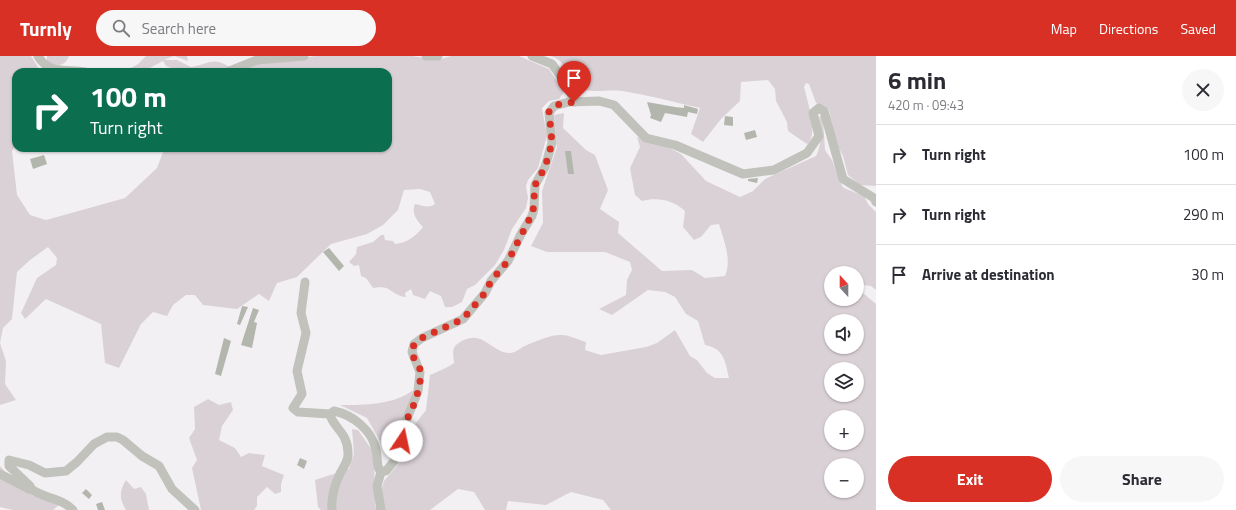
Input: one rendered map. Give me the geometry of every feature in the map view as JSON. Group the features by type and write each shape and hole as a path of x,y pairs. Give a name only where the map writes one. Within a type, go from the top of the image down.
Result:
{"street":[{"path":"38,56 43,65 48,68"},
{"path":"237,68 258,60 304,56"},
{"path":"426,56 438,56"},
{"path":"532,56 552,64 568,87 574,102"},
{"path":"381,472 388,469 399,455 404,426 417,395 420,372 412,352 414,344 422,338 463,319 485,293 491,281 508,261 533,212 535,185 545,167 552,143 549,111 556,105 574,102 599,101 614,106 646,138 675,145 743,174 774,170 807,153 818,136 813,113 819,108 824,111 843,179 874,198 876,202"},
{"path":"305,282 301,313 306,333 297,371 302,394 293,408 298,412 330,414 334,411 356,421 364,428 375,446 378,468 381,472 377,486 381,510"},
{"path":"330,414 332,420 344,436 348,454 335,488 332,500 332,510"},
{"path":"73,510 64,502 44,496 30,488 10,466 9,460 29,465 45,472 66,471 94,444 107,437 117,436 142,456 159,466 172,489 195,510"},
{"path":"0,474 27,489 30,488"}],"shaded area":[{"path":"0,56 31,56 38,68 12,68 12,152 17,195 30,215 46,220 125,198 157,168 163,152 392,152 392,68 242,68 249,65 316,56 412,56 438,60 451,56 519,56 549,69 564,92 559,99 549,101 542,108 547,136 538,168 528,180 526,186 528,198 526,208 512,229 504,250 495,265 475,285 467,289 462,302 452,307 445,307 441,296 430,291 425,299 413,295 411,289 405,293 406,297 384,287 373,288 366,278 361,276 359,265 354,266 349,262 356,254 357,247 373,242 381,235 384,235 385,240 393,241 395,244 411,238 423,227 415,217 414,207 415,204 427,206 435,204 430,192 420,189 404,190 398,210 383,225 367,234 331,244 297,277 277,283 269,301 259,294 237,309 203,305 195,295 186,295 173,305 167,316 153,312 141,324 119,368 105,363 101,324 46,299 25,319 21,313 37,278 56,265 57,258 48,247 17,272 12,319 3,328 0,343"},
{"path":"47,56 69,56 65,63 57,65 47,61"},
{"path":"146,56 174,56 164,60 177,60 191,67 211,62 220,62 231,68 171,68 166,66 163,61 150,68 131,68 138,64"},
{"path":"174,56 187,56 188,61"},
{"path":"550,56 876,56 876,186 860,185 848,175 843,156 837,145 829,110 816,103 809,84 806,83 804,87 812,126 812,133 807,144 788,131 787,122 776,101 775,89 768,80 741,82 740,101 721,119 703,142 691,134 700,108 622,91 585,90 575,85 571,81 561,62"},
{"path":"564,113 563,128 586,150 595,155 608,190 600,209 619,222 618,233 662,271 692,270 705,278 725,276 728,263 725,243 719,224 711,225 701,237 694,240 683,227 685,211 680,207 665,200 654,199 642,201 635,195 630,168 640,147 637,137 670,148 681,154 706,181 740,197 753,191 765,179 816,156 820,141 821,127 819,117 821,116 823,120 825,150 832,160 842,186 864,196 868,204 876,212 876,290 871,286 864,285 864,266 824,266 824,306 864,306 864,294 876,304 876,510 611,510 603,500 571,492 546,505 508,501 506,510 485,510 474,492 458,489 430,510 382,510 380,494 384,481 411,449 413,427 426,410 430,375 454,363 453,351 455,346 468,338 481,339 503,352 510,353 544,338 565,335 586,342 585,350 601,355 646,347 657,343 675,330 690,356 697,360 707,373 715,378 729,378 723,356 716,349 705,345 698,321 686,314 675,297 665,292 648,290 612,315 599,309 626,295 627,280 632,270 630,262 605,252 547,252 531,246 543,223 542,191 557,147 554,115"},
{"path":"0,343 6,361 5,384 16,400 0,405"},
{"path":"413,390 390,459 367,418 340,405 369,404 388,401 397,399"},
{"path":"208,399 219,405 231,402 233,410 222,426 219,440 235,448 241,457 249,453 265,455 262,466 284,475 281,484 281,492 275,494 267,487 257,497 257,506 254,510 201,510 192,468 197,460 189,438 195,429 194,407"},
{"path":"352,429 358,430 374,453 375,506 381,510 321,510 318,507 315,480 349,469 354,454"},
{"path":"0,466 26,491 40,498 60,504 53,510 13,510 0,507"},
{"path":"126,480 134,489 141,487 146,494 149,510 126,510 121,499 121,491"}],"building":[{"path":"647,102 684,108 684,105 698,109 697,114 688,112 687,117 665,113 661,122 650,118 651,115"},
{"path":"725,116 733,117 733,126 724,125"},
{"path":"755,130 757,137 746,140 744,133"},
{"path":"565,151 571,151 574,174 568,174"},
{"path":"44,155 47,164 33,169 30,159"},
{"path":"758,178 757,183 748,181 748,179"},
{"path":"329,248 344,266 339,271 323,252"},
{"path":"242,306 248,307 240,325 237,324"},
{"path":"253,308 259,310 254,322 257,323 252,348 241,345"},
{"path":"224,338 231,341 221,376 215,374"},
{"path":"300,458 307,461 304,469 297,465"},
{"path":"86,489 92,495 89,499 82,493"},
{"path":"102,502 105,510 98,510 96,504"}],"route":[{"path":"402,441 404,426 412,411 420,384 420,369 415,362 412,352 414,344 422,338 449,327 463,319 469,310 477,304 491,281 508,261 521,234 529,222 534,209 535,185 545,167 553,137 549,111 556,105 574,102"}]}
